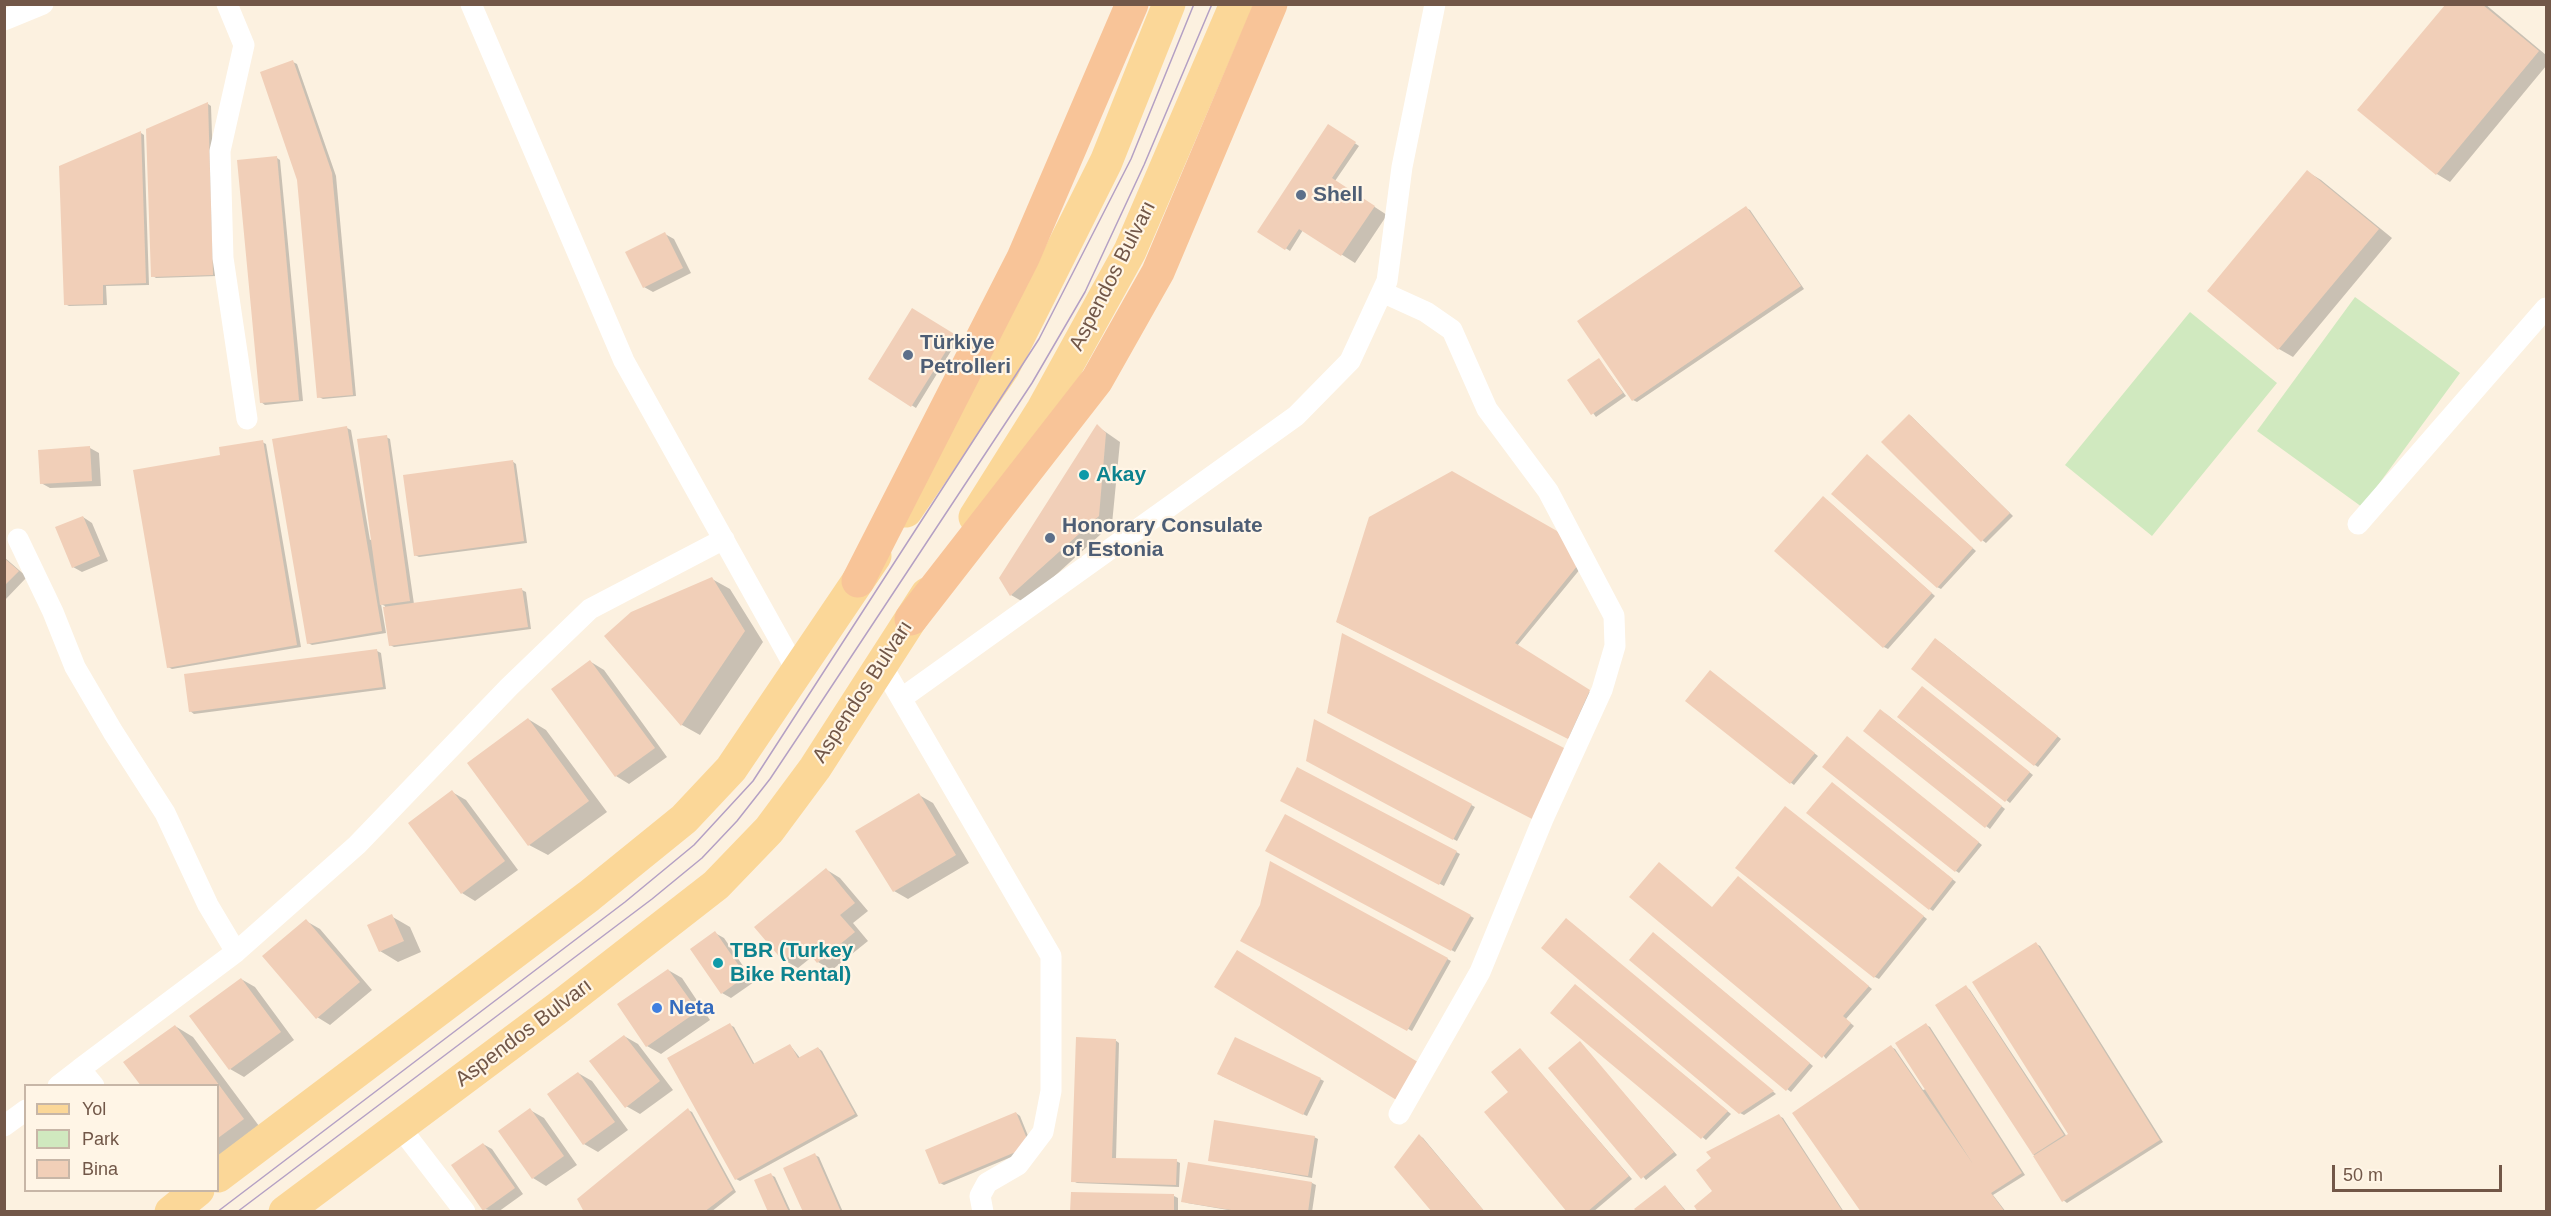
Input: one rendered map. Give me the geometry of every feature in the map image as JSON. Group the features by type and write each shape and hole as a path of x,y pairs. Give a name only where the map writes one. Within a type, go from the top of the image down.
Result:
{"highway":[{"path":"858,582 1023,258 1132,4"},
{"path":"911,619 1097,380 1158,272 1271,4"}],"main road":[{"path":"219,1175 589,896 684,819 731,769 1003,368 1106,162 1169,4"},
{"name":"Aspendos Bulvarı","path":"285,1212 558,1008 716,885 769,830 815,768 1043,409 1130,251 1236,4"}],"street":[{"path":"4,20 43,4"},
{"path":"227,4 244,45 220,151 223,258 247,419"},
{"path":"471,4 624,361 797,670"},
{"path":"902,698 1296,416 1350,361 1387,281 1402,167 1436,4"},
{"path":"1382,292 1426,312 1452,330 1487,409 1548,490 1614,616 1616,646 1602,690 1543,819 1480,972 1399,1114"},
{"path":"2358,524 2547,308"},
{"path":"18,539 53,612 75,667 165,813 208,905 236,952"},
{"path":"61,1084 236,952 357,845 509,687 590,609 724,539"},
{"path":"881,664 1051,956 1051,1091 1044,1132 1018,1165 987,1183 980,1196 983,1212"},
{"path":"80,1069 92,1084"},
{"path":"4,1126 24,1111"},
{"path":"399,1126 465,1212"}],"green space":[{"path":"2355,297 2460,373 2362,507 2257,431"},
{"path":"2190,312 2277,383 2152,536 2065,465"}],"building":[{"path":"2445,5 2483,5 2539,51 2436,175 2357,110"},
{"path":"293,60 332,173 353,395 317,398 297,180 260,72"},
{"path":"208,102 213,275 151,277 146,129"},
{"path":"1328,124 1356,142 1332,178 1375,206 1341,256 1299,229 1285,250 1257,232"},
{"path":"141,131 146,283 103,285 103,304 64,305 59,166"},
{"path":"277,156 299,400 260,403 237,160"},
{"path":"2307,170 2379,229 2278,350 2207,291"},
{"path":"1746,206 1801,286 1632,401 1577,321"},
{"path":"665,232 683,268 643,288 625,252"},
{"path":"912,308 956,335 911,407 868,379"},
{"path":"1599,358 1623,393 1591,415 1567,380"},
{"path":"1909,414 2010,513 1981,542 1881,442"},
{"name":"Akay","path":"1097,424 1106,433 1099,516 1010,596 999,578"},
{"path":"347,426 382,631 307,644 272,439"},
{"path":"387,435 410,601 380,605 357,439"},
{"path":"263,440 297,645 167,668 133,470 220,455 219,447"},
{"path":"90,446 92,481 40,484 38,450"},
{"path":"1867,454 1973,548 1937,588 1831,494"},
{"path":"513,460 524,541 414,556 403,475"},
{"path":"1452,471 1557,531 1570,547 1578,565 1515,643 1590,690 1568,739 1336,622 1369,517"},
{"path":"1823,496 1932,593 1883,648 1774,551"},
{"path":"83,516 100,556 72,568 55,527"},
{"path":"4,558 19,571 4,586"},
{"path":"712,577 745,631 681,726 604,636 631,612"},
{"path":"522,588 528,627 389,646 383,607"},
{"path":"1342,633 1566,749 1534,820 1327,713"},
{"path":"1935,638 2058,736 2034,766 1911,669"},
{"path":"377,649 383,687 189,712 184,674"},
{"path":"590,660 655,748 615,777 551,689"},
{"path":"1710,670 1815,753 1790,784 1685,701"},
{"path":"1922,686 2030,772 2005,802 1897,717"},
{"path":"1880,709 2002,806 1985,828 1863,731"},
{"path":"528,718 589,801 528,846 467,763"},
{"path":"1314,719 1472,804 1453,840 1306,761"},
{"path":"1847,736 1979,842 1955,872 1822,767"},
{"path":"1297,767 1457,851 1439,885 1280,801"},
{"path":"1832,782 1953,879 1929,910 1806,813"},
{"path":"452,790 505,861 461,894 408,823"},
{"path":"919,793 956,855 893,892 855,831"},
{"path":"1785,806 1924,916 1874,978 1735,868"},
{"path":"1285,814 1471,915 1451,951 1265,851"},
{"path":"1270,861 1448,958 1407,1031 1240,941 1260,905"},
{"path":"1659,862 1712,907 1738,876 1869,986 1843,1016 1851,1023 1822,1058 1629,897"},
{"path":"826,868 855,903 840,915 855,932 817,963 803,946 783,961 754,927"},
{"path":"392,914 404,941 379,952 367,925"},
{"path":"1566,918 1774,1091 1739,1114 1541,948"},
{"path":"306,919 360,982 316,1019 262,956"},
{"name":"TBR (Turkey Bike Rental)","path":"715,931 746,976 721,994 690,949"},
{"path":"1653,932 1810,1063 1786,1091 1629,960"},
{"path":"2036,942 2160,1140 2062,1202 2033,1156 2068,1134 1972,982"},
{"path":"1237,950 1421,1064 1398,1101 1214,987"},
{"name":"Neta","path":"668,969 698,1011 646,1047 617,1004"},
{"path":"241,978 281,1032 229,1070 189,1016"},
{"path":"1575,984 1728,1111 1701,1139 1550,1013"},
{"path":"1966,985 2064,1135 2033,1155 1935,1005"},
{"path":"730,1023 753,1064 790,1044 798,1058 818,1047 855,1114 735,1180 667,1058"},
{"path":"1926,1023 2022,1173 1991,1193 2005,1212 1861,1212 1792,1113 1891,1045 1973,1164 1895,1043"},
{"path":"175,1025 218,1084 140,1084 123,1062"},
{"path":"624,1035 660,1081 625,1108 589,1061"},
{"path":"1076,1037 1116,1039 1112,1158 1177,1159 1176,1185 1071,1182"},
{"path":"1235,1037 1321,1078 1303,1115 1217,1074"},
{"path":"1580,1041 1674,1152 1641,1179 1548,1068"},
{"path":"1520,1048 1629,1176 1587,1212 1567,1212 1484,1112 1508,1092 1491,1072"},
{"path":"578,1072 615,1122 583,1145 547,1094"},
{"path":"219,1085 244,1119 219,1137"},
{"path":"530,1108 564,1156 532,1179 498,1131"},
{"path":"688,1108 733,1190 704,1212 584,1212 577,1199"},
{"path":"1016,1112 1030,1146 939,1184 925,1150"},
{"path":"1779,1114 1843,1212 1698,1212 1694,1206 1712,1191 1696,1170 1711,1158 1706,1152"},
{"path":"1214,1120 1315,1136 1308,1176 1208,1161"},
{"path":"1419,1134 1485,1212 1432,1212 1394,1167"},
{"path":"483,1143 515,1188 483,1211 451,1165"},
{"path":"815,1153 841,1212 803,1212 783,1168"},
{"path":"1188,1162 1312,1182 1308,1212 1244,1212 1181,1202"},
{"path":"771,1173 789,1212 768,1212 754,1180"},
{"path":"1665,1185 1686,1212 1637,1212 1634,1209"},
{"path":"1071,1192 1174,1194 1174,1212 1070,1212"}],"tram line":[{"path":"217,1212 625,902 694,845 753,781 1039,339 1131,159 1194,4"},
{"path":"237,1212 652,899 702,858 737,821 770,779 1032,383 1085,292 1144,165 1212,4"}],"place":[{"name":"Shell","path":"1301,195"},
{"name":"Türkiye Petrolleri","path":"908,355"},
{"name":"Akay","path":"1084,475"},
{"name":"Honorary Consulate of Estonia","path":"1050,538"},
{"name":"TBR (Turkey Bike Rental)","path":"718,963"},
{"name":"Neta","path":"657,1008"}]}
